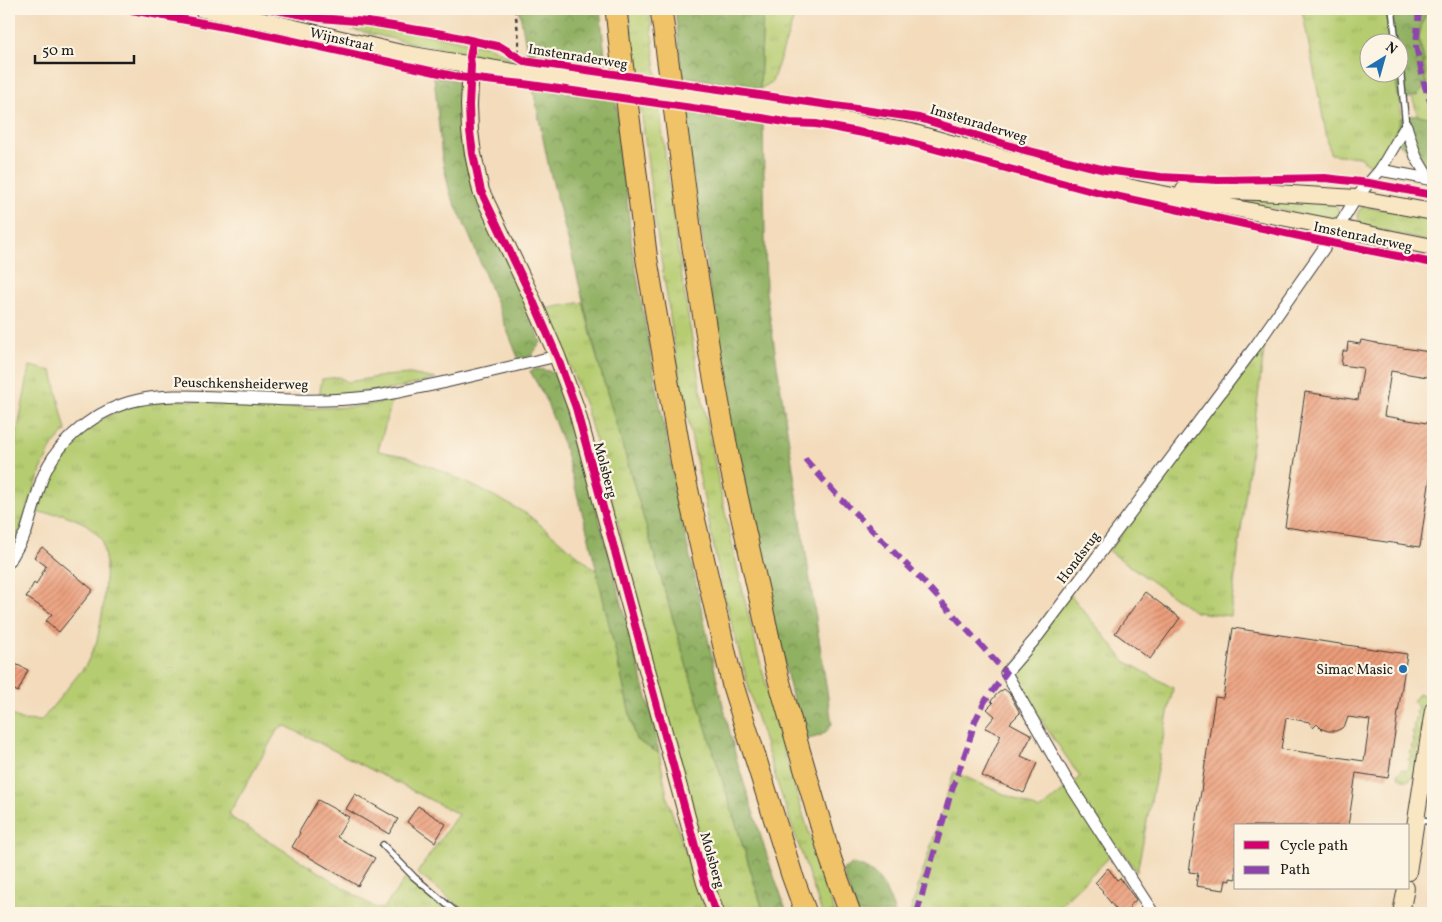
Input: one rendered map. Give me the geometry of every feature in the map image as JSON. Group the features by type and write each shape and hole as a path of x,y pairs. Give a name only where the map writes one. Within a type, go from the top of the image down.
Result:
{"highway":[{"path":"616,9 647,260 683,470 733,686 792,875 806,913"},
{"path":"661,9 692,242 729,460 776,670 831,860 850,913"}],"street":[{"name":"Wijnstraat","path":"202,9 268,22 401,53 471,65 526,68"},
{"name":"Molsberg","path":"471,65 470,131 481,192 531,296 557,356 573,400 586,441 679,787 716,913"},
{"name":"Imstenraderweg","path":"526,68 912,132 1018,162 1137,190 1433,248"},
{"path":"1338,228 1356,198 1380,170 1406,126"},
{"path":"1406,126 1416,157 1431,179"},
{"path":"1380,170 1431,179"},
{"name":"Imstenraderweg","path":"1137,190 1259,192 1356,198 1433,212"},
{"name":"Hondsrug","path":"1153,913 1064,777 1006,672 1037,638 1257,344 1338,228"},
{"name":"Peuschkensheiderweg","path":"9,562 26,532 42,479 54,457 67,440 97,416 126,403 152,398 183,396 311,400 368,397 410,390 557,356"},
{"path":"1410,866 1425,821 1433,710"},
{"path":"1401,913 1406,890"}],"lane":[{"path":"1392,9 1395,32"},
{"path":"1402,82 1406,126"},
{"path":"383,846 420,882 457,913"}],"path":[{"path":"515,9 519,40 518,59"},
{"path":"510,52 518,59"}],"green space":[{"path":"519,9 600,9 606,65 528,56"},
{"path":"629,9 650,9 658,96 681,270 711,443 748,615 770,700 809,834 835,913 822,913 754,708 721,583 680,380 654,214"},
{"path":"675,9 763,9 760,89 682,76"},
{"path":"763,9 797,9 772,82 760,89"},
{"path":"1302,9 1386,9 1389,32 1360,32 1360,82 1396,82 1402,117 1383,158 1372,166 1359,157 1330,154"},
{"path":"1386,9 1429,9 1418,34 1424,61 1426,84 1418,95 1399,102 1396,82 1410,82 1410,32 1389,32"},
{"path":"1429,9 1433,9 1433,118 1418,115 1412,97 1418,95 1424,61 1418,34"},
{"path":"373,25 490,47 517,61 411,43 337,26"},
{"path":"434,76 462,82 464,125 472,186 481,211 508,262 541,342 532,355 519,360 470,237 450,193 442,158"},
{"path":"533,89 616,98 632,246 680,511 719,689 737,761 787,913 764,913 687,667 597,358 549,168"},
{"path":"683,107 763,121 766,292 832,724 823,734 803,740 737,472"},
{"path":"1418,115 1433,118 1433,186 1429,185 1426,166 1392,138 1402,117"},
{"path":"1233,199 1336,204 1339,212 1337,216 1329,220"},
{"path":"1363,207 1433,215 1433,243 1362,225 1358,215"},
{"path":"583,302 597,358 687,667 764,913 721,913 644,630 606,476 586,408 568,361 544,309"},
{"path":"1265,342 1230,616 1195,612 1109,551"},
{"path":"30,366 52,371 66,431 52,446 41,470 14,547 9,555 9,474"},
{"path":"538,369 549,371 563,382 654,724 659,753 636,740 588,534 563,443 544,396 530,371"},
{"path":"410,374 436,379 389,390 319,396 322,379 339,377 348,382"},
{"path":"177,400 311,408 351,407 392,401 378,451 405,456 442,471 527,514 597,571 636,740 659,753 668,801 707,913 468,913 417,873 458,814 286,726 278,729 229,814 232,818 376,908 383,909 405,879 451,913 9,913 9,713 20,720 41,721 86,665 97,641 103,609 106,564 102,539 86,524 63,514 37,513 61,453 73,440 119,410 147,403"},
{"path":"1069,593 1125,661 1173,688 1137,872 1120,847 1061,904 1057,913 910,913 954,772 1040,810 1080,777 1009,673"},
{"path":"1418,693 1426,698 1414,776 1404,781 1402,780 1403,778 1399,778 1398,773 1403,768 1405,771 1409,768 1407,766 1411,763 1408,759 1412,756 1409,752 1413,749 1411,746 1414,743 1412,732 1415,728 1413,725 1416,722 1414,719 1418,715 1415,712 1419,709 1413,701"},
{"path":"852,864 862,867 876,876 885,889 895,913 857,913 842,870"}],"building":[{"path":"1361,340 1430,352 1427,377 1391,371 1384,416 1433,424 1433,457 1420,547 1285,527 1305,392 1358,400 1363,368 1341,365 1343,351 1347,351 1348,342 1360,344"},
{"path":"42,547 93,590 59,632 46,621 52,614 26,597 34,583 36,585 46,566 34,557"},
{"path":"1145,592 1180,618 1150,659 1115,633"},
{"path":"1233,628 1407,654 1388,778 1356,773 1348,824 1234,824 1234,879 1230,878 1230,881 1226,880 1224,890 1196,886 1198,873 1189,872 1215,697 1223,698","holes":["1348,717 1370,720 1364,761 1281,749 1286,718 1310,722 1313,728 1317,724 1322,729 1328,731 1336,731 1342,728"]},
{"path":"9,661 28,670 18,692 9,687"},
{"path":"1004,689 1009,693 1020,713 1010,723 1032,735 1021,756 1037,763 1024,793 982,776 1001,735 985,728 995,716 987,709 993,703 991,701"},
{"path":"355,794 398,819 389,834 346,809"},
{"path":"318,800 349,817 337,837 375,858 358,886 292,847"},
{"path":"418,806 446,824 435,842 407,822"},
{"path":"1108,868 1117,880 1120,878 1136,900 1129,906 1135,913 1119,913 1095,883"}],"marked path":[{"path":"1419,9 1416,46 1425,87 1433,110"},
{"path":"805,459 836,494 922,580 1006,673 985,701 975,721 950,796 917,913"}],"cycle path":[{"path":"126,9 257,33 458,77 524,84 790,123 816,124 905,141 1092,191 1433,263"},
{"path":"271,9 320,18 368,22 443,34 501,47 524,61 919,118 1021,149 1105,170 1161,177 1218,180 1325,178 1369,183 1433,195"},
{"path":"473,41 470,57 470,131 481,191 531,296 557,356 576,408 705,883 716,913"}],"place":[{"name":"Simac Masic","path":"1403,669"}]}
